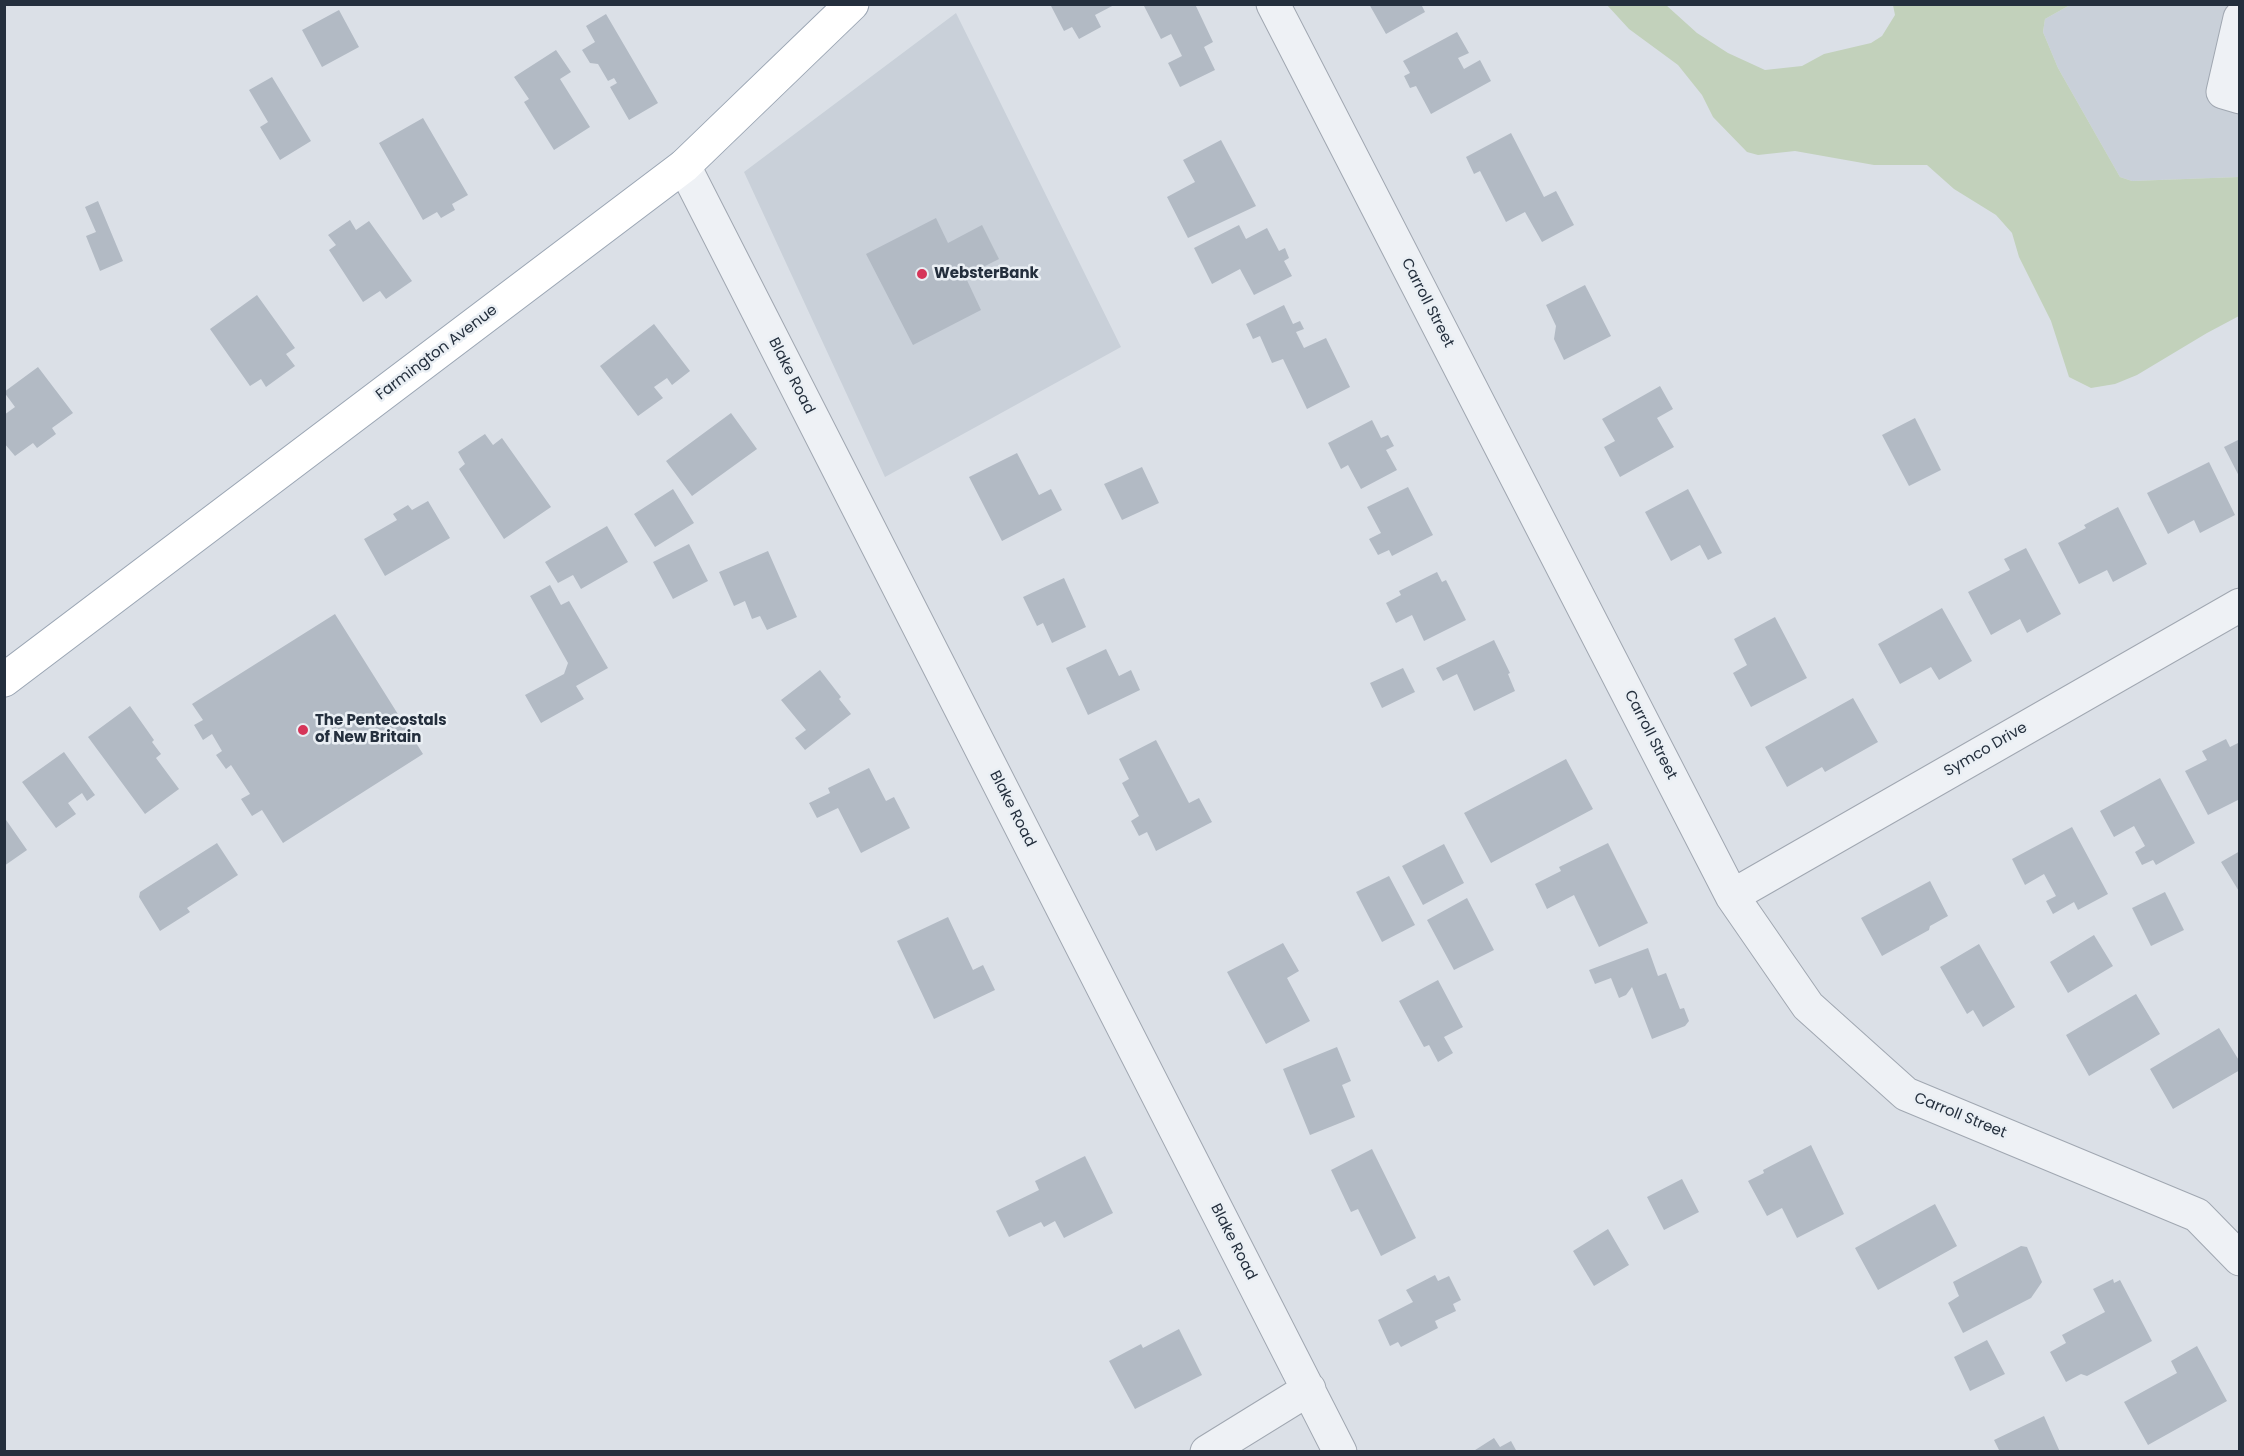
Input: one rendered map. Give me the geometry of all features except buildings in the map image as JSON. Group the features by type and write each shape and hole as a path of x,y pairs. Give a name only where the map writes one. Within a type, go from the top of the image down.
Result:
{"main road":[{"name":"Farmington Avenue","path":"4,680 684,166 852,4"}],"street":[{"name":"Carroll Street","path":"1273,4 1732,896 1808,1006 1906,1094 2197,1215 2240,1259"},
{"path":"2240,18 2223,92 2240,97"},
{"name":"Blake Road","path":"684,166 1340,1452"},
{"name":"Symco Drive","path":"1732,896 2240,605"},
{"path":"1207,1452 1309,1389"}],"shaded area":[{"path":"2070,5 2239,5 2239,177 2132,181 2120,177 2058,68 2043,32 2045,19"},
{"path":"956,13 1121,347 885,477 744,172"}],"green space":[{"path":"1607,5 1666,5 1697,33 1728,53 1765,70 1802,66 1824,54 1871,43 1882,36 1895,15 1893,5 2070,5 2045,19 2043,32 2058,68 2120,177 2132,181 2239,177 2239,316 2137,375 2115,384 2091,388 2069,377 2051,321 2019,257 2012,233 1996,215 1954,189 1927,165 1874,165 1795,151 1758,155 1747,152 1713,117 1702,95 1678,65 1629,29"}],"place":[{"name":"WebsterBank","path":"922,274"},
{"name":"The Pentecostals of New Britain","path":"303,730"}]}
